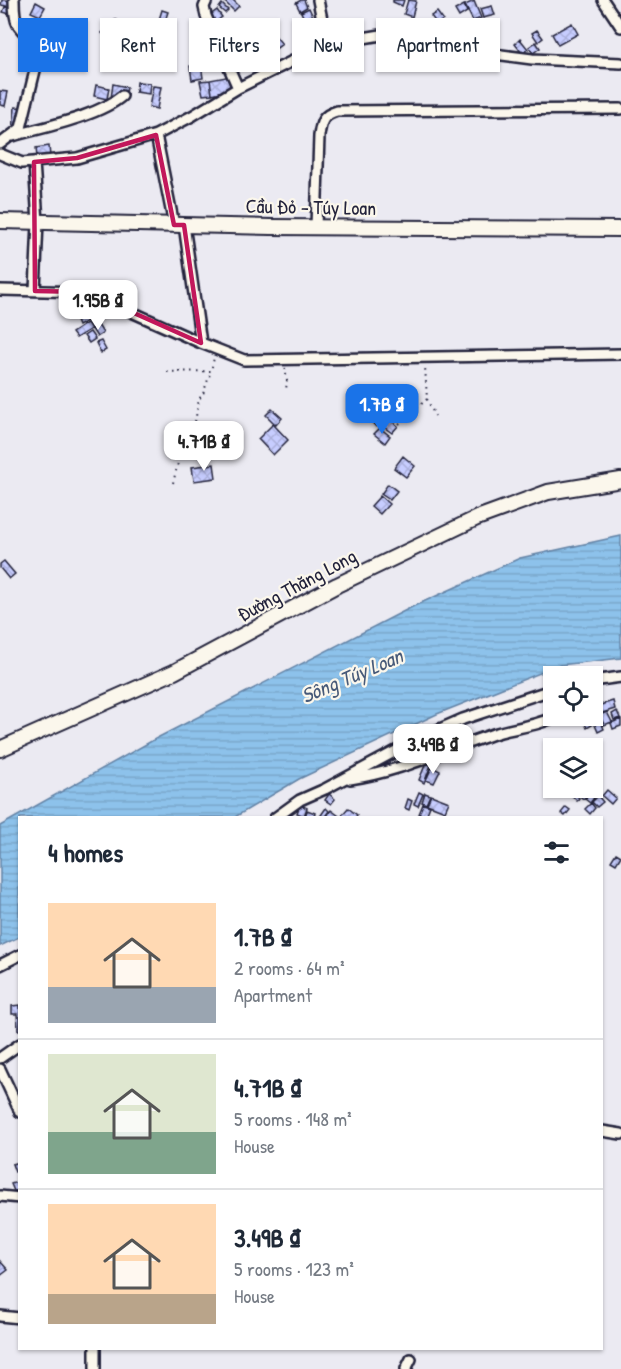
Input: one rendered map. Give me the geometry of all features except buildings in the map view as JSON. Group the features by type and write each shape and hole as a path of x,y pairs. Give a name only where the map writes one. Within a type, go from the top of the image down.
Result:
{"street":[{"path":"0,144 21,128 39,54 38,46 19,28 14,0"},
{"path":"207,0 204,7 206,16 238,88"},
{"path":"318,0 322,18"},
{"path":"603,0 621,27"},
{"path":"364,38 381,35 419,39 456,49 532,59 621,63"},
{"path":"0,154 22,163 77,158 156,135 238,88 292,61"},
{"path":"11,137 113,103 122,96"},
{"path":"316,227 319,136 321,122 326,114 337,111 621,109"},
{"path":"156,135 179,225 201,343"},
{"path":"34,162 38,222 35,291"},
{"name":"Cầu Đỏ - Túy Loan","path":"0,221 316,227 621,229"},
{"path":"0,290 87,292 244,360 621,354"},
{"name":"Đường Thăng Long","path":"0,749 174,672 337,585 477,518 548,492 621,480"},
{"path":"605,679 621,677"},
{"path":"277,816 300,800 448,726 543,693"},
{"path":"342,780 380,772 477,739 543,720"},
{"path":"0,964 18,956"},
{"path":"0,1058 18,1045"},
{"path":"0,1069 18,1108"},
{"path":"603,1131 621,1134"},
{"path":"0,1196 18,1198"},
{"path":"0,1316 18,1318"},
{"path":"95,1350 95,1369"},
{"path":"406,1369 411,1359"}],"path":[{"path":"173,483 181,452 194,428 198,399 203,394 212,371 216,349"},
{"path":"424,357 427,399 435,416"},
{"path":"283,360 287,380 286,390"},
{"path":"166,372 212,371"},
{"path":"399,424 427,399"}],"highlighted area":[{"path":"156,135 174,225 184,225 201,343 87,292 35,291 34,162 77,158"}],"water":[{"name":"Sông Túy Loan","path":"621,536 621,658 543,666 543,672 437,714 299,779 237,816 18,816 18,937 0,946 0,826 157,738 414,606 520,558"}]}
